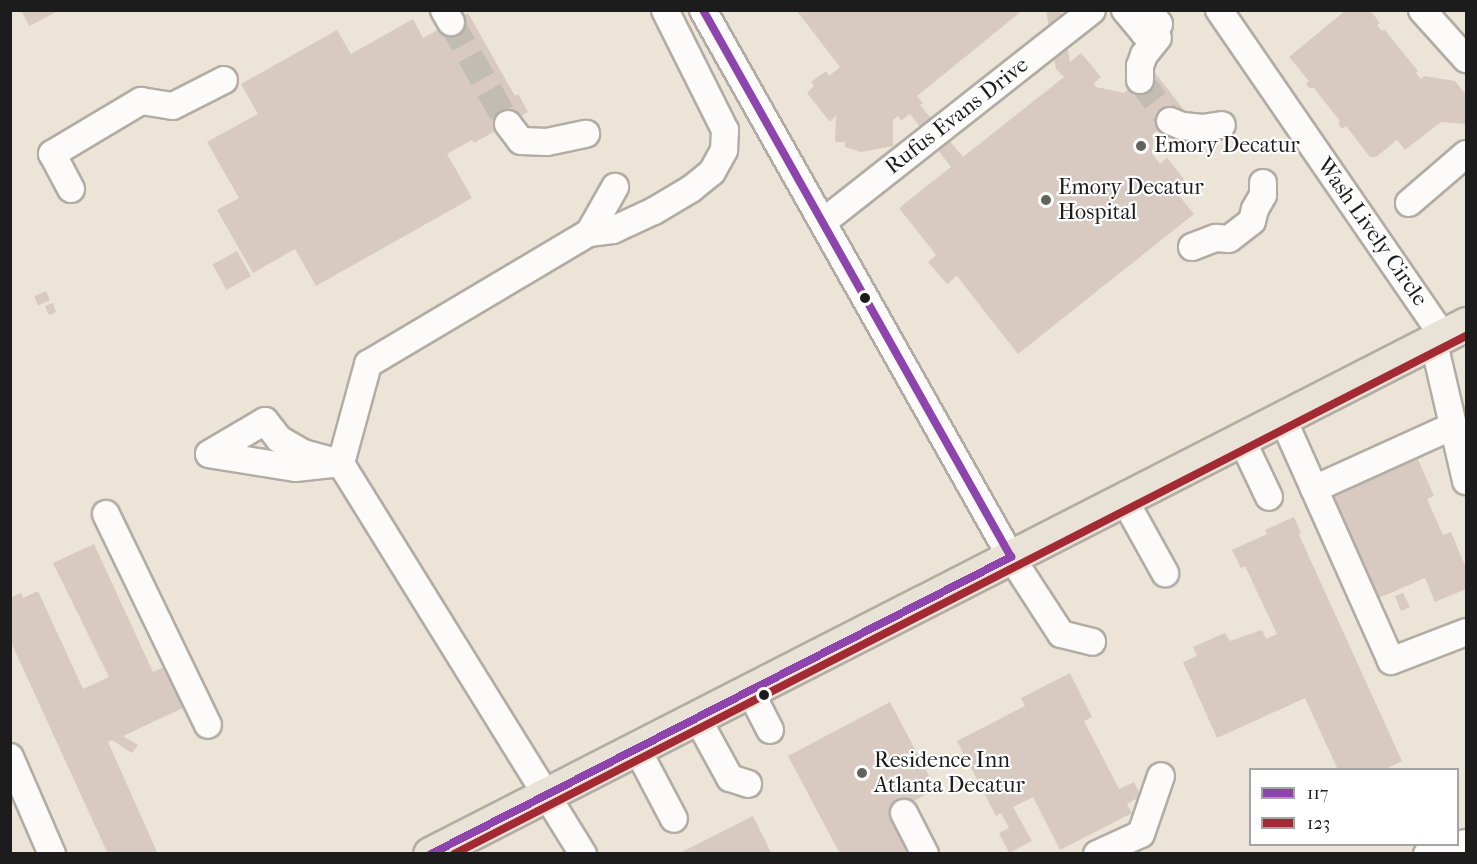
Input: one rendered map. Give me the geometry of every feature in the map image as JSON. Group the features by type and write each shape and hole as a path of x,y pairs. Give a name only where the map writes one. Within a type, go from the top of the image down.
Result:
{"main road":[{"path":"430,854 1447,332"}],"street":[{"path":"583,854 341,463 368,364 589,233 613,230 691,189 712,172 724,150 725,130 704,82 665,10"},
{"path":"704,10 1011,557 1061,634 1092,642"},
{"name":"Rufus Evans Drive","path":"823,222 1092,10"},
{"path":"1125,10 1144,33 1154,32 1158,24 1149,10"},
{"name":"Wash Lively Circle","path":"1219,10 1447,332"},
{"path":"1422,10 1467,59"},
{"path":"1140,80 1140,66 1144,55 1158,38"},
{"path":"70,189 52,154 141,101 173,106 224,80"},
{"path":"1170,121 1182,126 1222,125"},
{"path":"508,124 521,141 547,142 586,134"},
{"path":"1409,203 1467,154"},
{"path":"1192,247 1216,238 1228,239 1252,221 1255,209 1263,195 1263,183"},
{"path":"589,233 615,187"},
{"path":"1447,332 1453,426 1467,481"},
{"path":"1282,417 1391,661 1467,632"},
{"path":"1314,489 1453,426"},
{"path":"1241,438 1269,497"},
{"path":"1124,499 1164,573"},
{"path":"106,514 208,726"},
{"path":"749,689 770,730"},
{"path":"696,716 733,786"},
{"path":"636,747 674,819"},
{"path":"10,757 52,854"},
{"path":"1097,854 1141,834 1161,776"},
{"path":"904,813 925,854"}],"building":[{"path":"21,10 60,10 29,26"},
{"name":"Emory Decatur Hospital","path":"796,10 1023,10 917,96 923,103 920,105 963,157 1064,77 1056,69 1046,10 1061,10 1070,62 1081,53 1101,77 1094,83 1096,87 1124,93 1152,69 1184,110 1154,133 1152,153 1160,164 1167,158 1187,183 1176,192 1194,214 1018,354 957,276 947,284 928,262 936,255 899,208 951,167 910,114 901,121 898,116 893,120 893,146 861,152 845,147 845,142 835,142 836,115 830,122 807,93 814,86 811,82 826,71 829,76 840,67"},
{"path":"1346,10 1370,10 1380,23 1377,25 1382,31 1384,29 1418,71 1416,73 1421,79 1424,76 1455,81 1466,95 1466,124 1441,122 1405,150 1397,140 1376,157 1370,157 1346,126 1342,129 1338,123 1340,121 1313,87 1310,89 1306,83 1309,81 1289,57"},
{"path":"468,13 515,96 518,94 528,112 474,143 472,140 447,154 472,198 316,286 295,249 253,273 217,210 239,198 207,142 258,114 241,84 337,30 351,54 413,19 423,38"},
{"path":"237,251 251,276 227,290 213,265"},
{"path":"46,291 50,300 38,305 34,296"},
{"path":"53,303 56,312 49,315 45,306"},
{"path":"1413,448 1434,496 1427,499 1443,535 1451,532 1466,568 1466,589 1435,602 1425,578 1374,600 1325,487"},
{"path":"1294,517 1301,533 1299,535 1402,761 1387,768 1337,768 1305,698 1217,738 1183,662 1197,656 1193,647 1225,633 1230,641 1262,630 1266,639 1277,634 1245,566 1241,568 1232,550 1267,534 1265,530"},
{"path":"94,544 153,672 166,666 185,707 123,736 138,745 132,753 112,740 108,742 157,852 153,854 108,854 10,640 10,598 21,593 23,598 38,591 83,689 109,677 53,563"},
{"path":"1403,593 1410,607 1401,611 1395,596"},
{"path":"1070,673 1092,717 1084,721 1119,789 1134,782 1141,796 1127,804 1132,813 1060,850 1033,797 1013,807 1032,841 1009,853 999,833 1009,828 1001,813 996,816 957,741 1025,706 1021,698"},
{"name":"Residence Inn Atlanta Decatur","path":"890,702 936,789 891,813 913,854 840,854 788,756"},
{"path":"753,816 772,854 678,854"}],"tunnel":[{"path":"451,22 508,124"},
{"path":"1140,80 1170,121"}],"transit line":[{"name":"117","path":"431,854 1011,557 703,10"},
{"name":"123","path":"454,854 1466,336"}],"place":[{"name":"Emory Decatur","path":"1141,146"},
{"name":"Emory Decatur Hospital","path":"1046,200"},
{"name":"Residence Inn Atlanta Decatur","path":"862,773"}]}
